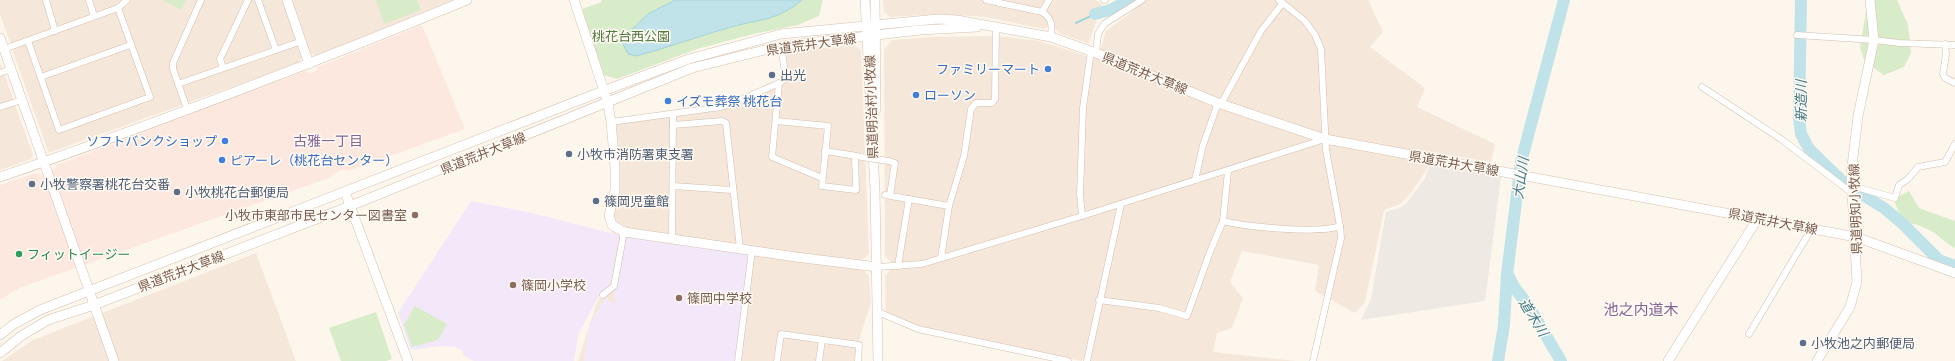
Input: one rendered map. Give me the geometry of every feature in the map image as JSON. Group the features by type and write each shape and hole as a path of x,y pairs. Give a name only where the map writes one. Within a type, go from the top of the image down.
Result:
{"main road":[{"path":"287,0 309,64"},
{"path":"0,177 187,110 309,64 467,0"},
{"path":"574,0 608,103 615,167 615,190 609,216 612,226 624,232 877,267"},
{"name":"県道明治村小牧線","path":"865,0 872,36 878,361"},
{"name":"県道明治村小牧線","path":"871,25 875,0"},
{"name":"県道明知小牧線","path":"1817,361 1850,307 1857,282 1856,237 1852,189 1858,116 1874,40 1870,0"},
{"name":"県道荒井大草線","path":"0,335 27,316 603,91 689,59 781,34 938,19 957,20 1051,37 1093,52 1219,104 1325,140 1536,177 1612,193 1758,218 1856,237 1955,273"},
{"name":"県道荒井大草線","path":"0,353 21,336 48,320 94,304 350,206 692,68 781,46 872,36 991,26"},
{"path":"0,38 114,361"},
{"path":"345,192 408,361"},
{"path":"1668,361 1758,218"}],"street":[{"path":"46,0 55,31"},
{"path":"89,0 94,16"},
{"path":"4,49 118,8 127,0"},
{"path":"187,110 173,69 173,63 201,0"},
{"path":"223,68 220,59 248,0"},
{"path":"258,0 276,50"},
{"path":"986,0 1042,12 1048,16 1052,22 1051,37"},
{"path":"1042,12 1048,0"},
{"path":"1082,216 1080,194 1083,108 1093,52 1098,34 1104,24 1142,0"},
{"path":"1195,180 1203,145 1219,104 1261,32 1281,2 1305,21 1315,35 1321,49 1325,140 1340,226 1340,238 1313,361"},
{"path":"28,41 59,130 150,97 130,45 118,8"},
{"path":"941,258 949,206 964,156 972,109 976,103 992,103 995,99 991,26"},
{"path":"1797,36 1955,45"},
{"path":"178,84 296,43"},
{"path":"1945,44 1946,54 1943,74 1945,78 1955,83"},
{"path":"41,77 130,45"},
{"path":"611,122 673,114 731,104 779,83 786,79 781,46"},
{"path":"0,73 11,69"},
{"path":"779,83 772,157 822,178"},
{"path":"1702,87 1781,139 1852,189 1895,198 1898,185 1908,179 1918,167 1945,162 1955,144"},
{"path":"0,107 22,100"},
{"path":"672,239 673,114"},
{"path":"673,125 722,121 726,123 732,190 740,249"},
{"path":"776,121 828,126 822,186 856,190 858,156"},
{"path":"877,267 922,264 1325,140"},
{"path":"825,151 896,163 888,195 949,206"},
{"path":"1099,300 1159,308 1187,316 1223,221 1228,171"},
{"path":"673,186 732,190"},
{"path":"898,266 909,200"},
{"path":"1087,361 1120,204"},
{"path":"1223,221 1243,226 1259,227 1314,229 1340,226"},
{"path":"1749,334 1812,228"},
{"path":"603,295 614,286 624,232"},
{"path":"738,361 752,250"},
{"path":"878,312 918,329 1068,361"},
{"path":"777,361 781,334 859,345 858,361"},
{"path":"819,361 822,340"}],"shaded area":[{"path":"0,0 453,0 316,56 312,54 301,58 299,63 51,152 48,151 13,52 12,43 10,42 0,15"},
{"path":"883,0 1095,0 1102,4 1089,42 1087,43 1059,33 1056,29 1046,27 1044,29 986,17 940,14 891,17 884,12"},
{"path":"1131,0 1368,0 1383,32 1370,47 1425,88 1417,107 1495,144 1491,162 1430,152 1426,171 1410,194 1400,204 1384,210 1365,302 1355,313 1315,291 1319,265 1242,251 1230,282 1243,298 1232,328 1217,333 1213,352 1296,361 1081,361 917,326 886,313 885,276 889,272 892,263 885,256 884,50 892,40 932,37 997,36 1039,41 1093,58 1101,48 1106,31 1133,11"},
{"path":"422,25 465,129 348,171 343,169 326,179 19,288 0,300 0,185 36,173 40,175 55,169 57,165 305,71 310,73 316,71 318,67"},
{"path":"854,45 861,50 869,254 861,261 862,269 869,276 871,302 856,350 855,361 578,361 596,305 612,273 610,247 620,168 616,127 618,124 722,109 774,88 777,89 789,80 785,52"},
{"path":"0,62 33,155 31,159 0,170"},
{"path":"1430,164 1501,177 1485,301 1361,320 1371,299 1386,212 1406,204 1425,178"},
{"name":"篠岡小学校","path":"471,201 528,212 619,235 611,279 606,291 601,292 578,335 574,361 474,361 463,355 462,350 454,347 440,346 411,350 398,313"},
{"name":"篠岡中学校","path":"624,236 748,254 749,257 735,361 584,361 589,325 604,299 607,298 609,301 616,302 614,297"},
{"path":"256,253 296,361 2,361 33,340"}],"green space":[{"path":"162,0 186,0 181,10"},
{"path":"376,0 417,0 421,10 384,24"},
{"name":"桃花台西公園","path":"601,0 823,0 819,16 798,25 753,34 697,49 617,79 604,75 582,9 602,2"},
{"path":"1868,0 1897,0 1908,25 1911,53 1904,67 1884,75 1865,62 1860,48"},
{"path":"1909,191 1919,208 1955,221 1955,248 1933,232 1905,220 1898,211 1895,203 1899,196"},
{"path":"415,306 447,324 438,340 412,347 404,325"},
{"path":"376,312 392,359 386,361 341,361 329,328"}],"water":[{"path":"675,0 802,0 793,7 776,16 731,27 637,56 628,54 621,40 648,14"}],"waterway":[{"path":"1095,14 1110,10 1130,0"},
{"name":"大山川","path":"1498,361 1504,325 1507,274 1521,162 1564,0"},
{"name":"新造川","path":"1801,0 1799,118 1801,134 1809,149 1845,184"},
{"path":"1076,23 1095,14"},
{"name":"新造川","path":"1858,192 1884,208 1903,224 1939,260 1955,266"},
{"name":"道木川","path":"1508,275 1514,287 1528,305 1561,361"}],"place":[{"name":"ファミリーマート","path":"1048,69"},
{"name":"出光","path":"772,75"},
{"name":"ローソン","path":"916,95"},
{"name":"イズモ葬祭 桃花台","path":"668,101"},
{"name":"ソフトバンクショップ","path":"225,141"},
{"name":"小牧市消防署東支署","path":"569,154"},
{"name":"ピアーレ（桃花台センター）","path":"222,160"},
{"name":"小牧警察署桃花台交番","path":"32,184"},
{"name":"小牧桃花台郵便局","path":"177,192"},
{"name":"篠岡児童館","path":"596,201"},
{"name":"小牧市東部市民センター図書室","path":"415,215"},
{"name":"フィットイージー","path":"19,254"},
{"name":"篠岡小学校","path":"513,285"},
{"name":"篠岡中学校","path":"679,298"},
{"name":"小牧池之内郵便局","path":"1803,343"}],"district":[{"name":"古雅一丁目","path":"328,140"},
{"name":"池之内道木","path":"1641,309"}]}
